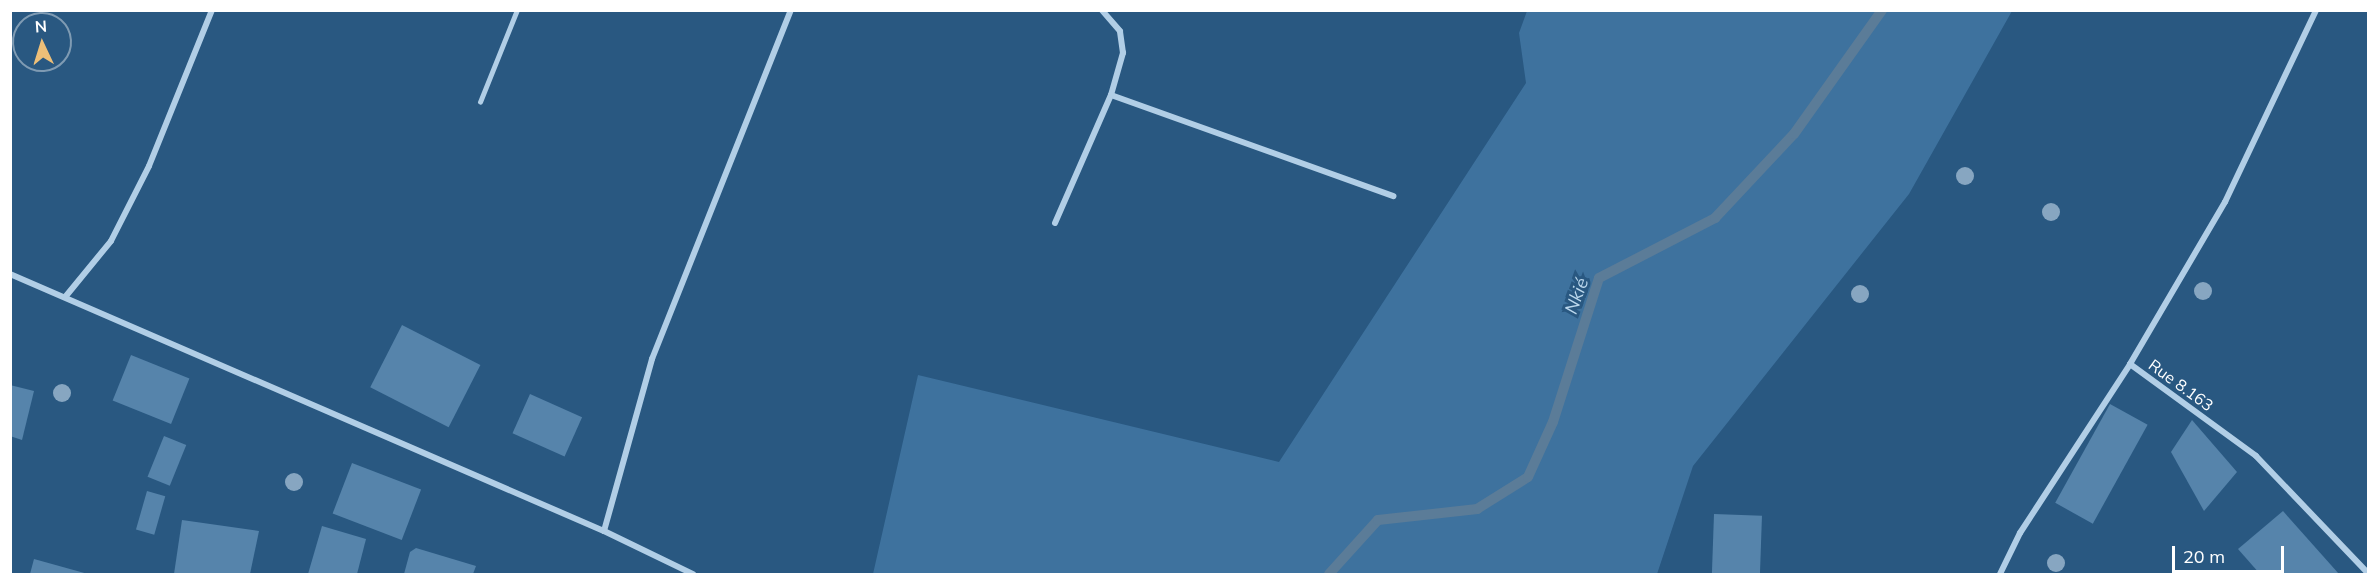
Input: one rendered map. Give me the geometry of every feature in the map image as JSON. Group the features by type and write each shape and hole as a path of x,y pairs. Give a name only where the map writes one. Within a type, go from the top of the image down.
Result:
{"street":[{"path":"66,296 111,241 149,166 212,10"},
{"path":"604,531 652,360 791,10"},
{"path":"1055,223 1111,95 1123,53 1120,31 1102,10"},
{"path":"2130,364 2225,202 2316,10"},
{"path":"1111,95 1393,196"},
{"path":"10,274 66,296 604,531 693,574"},
{"name":"Rue 8.163","path":"2000,574 2020,533 2130,364 2256,456 2368,573"}],"lane":[{"path":"480,102 517,10"}],"shaded area":[{"path":"1527,11 2012,11 1909,194 1693,466 1657,574 873,574 918,375 1279,462 1526,83 1519,33"}],"building":[{"path":"402,325 480,365 449,427 370,387"},
{"path":"131,355 189,379 171,424 113,400"},
{"path":"10,385 34,391 22,440 10,436"},
{"path":"530,394 582,417 565,456 513,433"},
{"path":"2110,404 2148,425 2093,524 2055,503"},
{"path":"2192,420 2237,472 2204,511 2171,452"},
{"path":"164,436 186,445 170,486 148,477"},
{"path":"352,463 421,490 402,540 333,513"},
{"path":"147,491 165,496 154,535 136,529"},
{"path":"2283,511 2339,574 2260,574 2238,549"},
{"path":"1714,514 1762,516 1760,574 1712,574"},
{"path":"182,520 259,531 250,574 174,574"},
{"path":"322,526 366,539 357,574 308,574"},
{"path":"416,548 476,566 473,574 404,574 410,552"},
{"path":"34,559 88,574 30,574"}],"waterway":[{"name":"Nkié","path":"1329,574 1378,520 1477,509 1528,477 1553,422 1599,278 1715,218 1794,134 1882,10"}]}
